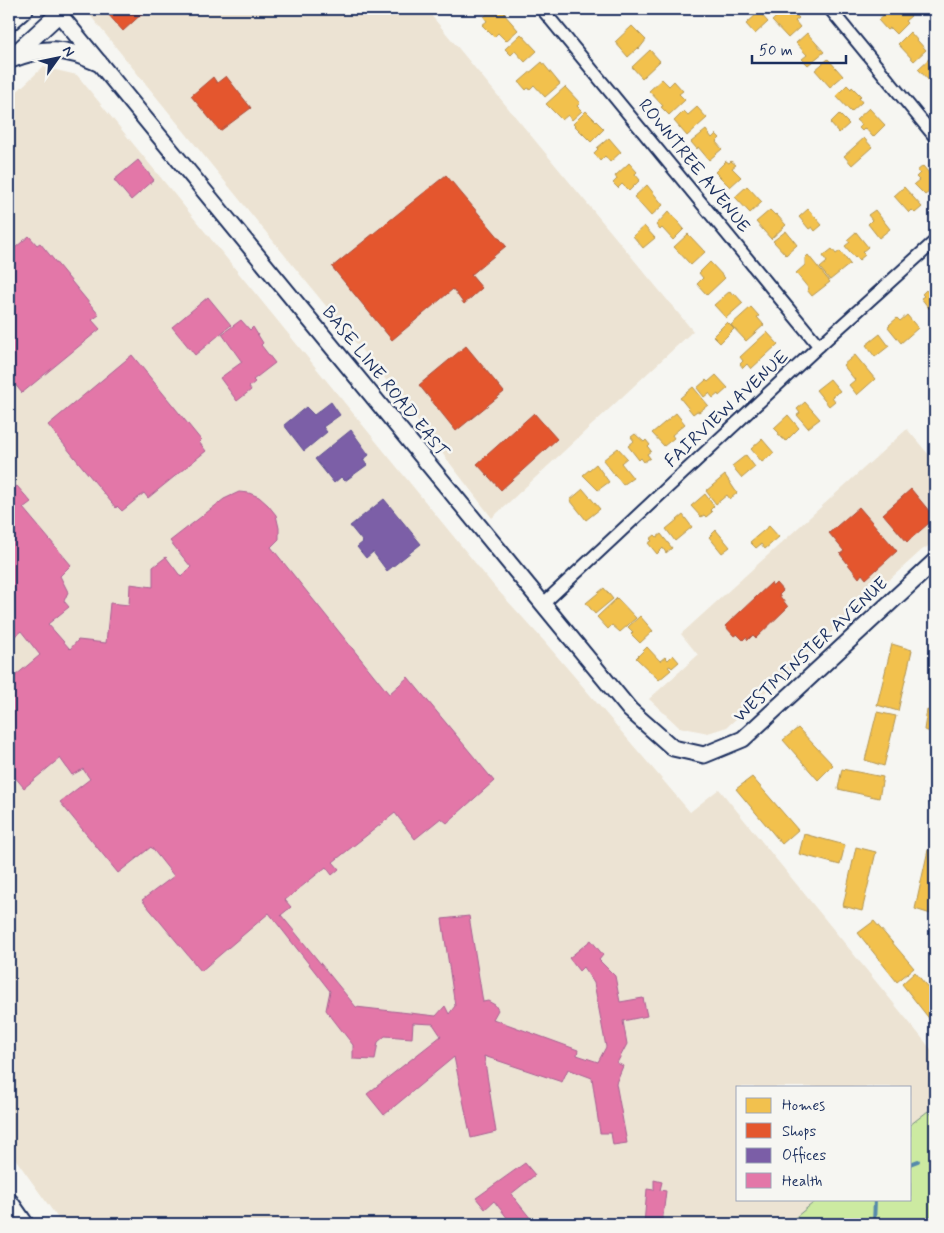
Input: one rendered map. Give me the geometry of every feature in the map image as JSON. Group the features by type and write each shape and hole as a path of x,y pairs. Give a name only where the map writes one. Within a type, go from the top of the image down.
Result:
{"main road":[{"path":"9,23 25,9"},
{"path":"9,60 59,10"},
{"path":"9,60 24,54 49,49 71,53 99,63"},
{"path":"9,1201 25,1224"}],"street":[{"name":"ROWNTREE AVENUE","path":"542,9 819,346"},
{"path":"830,9 935,137"},
{"name":"BASE LINE ROAD EAST","path":"59,10 99,63 630,710 673,748 704,755"},
{"name":"FAIRVIEW AVENUE","path":"543,604 819,346 935,241"},
{"name":"WESTMINSTER AVENUE","path":"704,755 743,739 935,561"}],"shaded area":[{"path":"94,9 426,9 693,331 492,518 386,380 89,14"},
{"path":"43,67 77,75 494,586 544,641 690,812 719,789 935,1054 935,1106 912,1124 912,1086 736,1086 736,1200 818,1200 791,1221 791,1224 62,1224 9,1150 9,99"},
{"path":"907,429 935,462 935,542 922,550 727,727 708,733 679,727 649,699 698,655 681,634"}],"green space":[{"path":"928,1111 935,1118 935,1224 791,1224 791,1221 817,1200 912,1200 912,1123"}],"building: Homes":[{"path":"493,9 501,11 504,9 506,12 504,14 518,30 506,41 498,33 494,37 482,25 487,21 484,17"},
{"path":"891,9 904,9 911,16 896,34 890,28 887,30 878,20"},
{"path":"784,10 789,14 792,11 799,18 795,21 800,27 788,38 772,21"},
{"path":"759,12 768,22 755,34 746,24"},
{"path":"632,26 646,40 639,49 628,57 615,42"},
{"path":"910,32 926,50 914,61 898,44"},
{"path":"807,33 824,52 808,65 802,59 807,55 796,43"},
{"path":"521,34 537,51 525,62 515,51 511,55 505,49"},
{"path":"650,50 660,61 642,78 632,67"},
{"path":"931,57 935,62 934,86 918,69"},
{"path":"828,59 843,76 830,87 815,70"},
{"path":"542,62 560,84 545,97 534,85 529,90 528,88 526,90 519,82"},
{"path":"662,79 669,86 674,81 683,91 679,94 685,100 669,115 649,91"},
{"path":"847,85 851,89 852,87 861,96 859,98 862,102 851,112 836,96"},
{"path":"565,87 580,103 577,106 582,111 572,120 568,115 562,120 546,104"},
{"path":"697,107 707,118 687,136 674,121 684,111 688,115"},
{"path":"869,108 885,125 873,137 865,128 862,131 859,128 862,125 856,120"},
{"path":"586,111 604,129 591,142 573,124"},
{"path":"839,114 849,124 839,133 830,123"},
{"path":"706,130 712,138 716,134 720,138 716,142 722,149 709,160 691,142"},
{"path":"609,138 621,152 610,162 605,156 600,161 594,153"},
{"path":"864,138 872,147 852,165 844,156"},
{"path":"726,161 729,163 731,161 736,165 732,168 741,177 730,187 715,172"},
{"path":"629,163 637,172 635,174 640,180 629,191 622,184 618,188 613,183 617,179 615,176"},
{"path":"923,166 935,180 935,188 925,195 914,184 919,180 916,177 920,173 917,171"},
{"path":"647,185 663,205 651,216 634,197"},
{"path":"747,186 762,202 750,213 735,197"},
{"path":"904,187 922,207 915,213 912,210 909,213 894,196"},
{"path":"808,209 822,225 815,231 812,227 809,229 799,217"},
{"path":"770,210 786,225 771,239 756,222"},
{"path":"875,210 890,229 879,238 868,224 872,220 868,215"},
{"path":"669,211 684,229 673,240 662,228 660,230 656,225"},
{"path":"644,226 655,238 643,248 633,236"},
{"path":"786,231 797,245 786,255 773,241"},
{"path":"856,232 868,247 862,252 865,255 859,260 845,246 850,242 847,240"},
{"path":"688,234 705,252 691,265 674,247"},
{"path":"832,249 836,254 840,251 850,264 830,280 820,268 827,262 823,256"},
{"path":"808,255 830,282 812,296 807,290 809,289 796,273 805,265 805,258"},
{"path":"710,262 725,278 707,295 697,284 703,278 699,273"},
{"path":"934,287 935,316 921,298 926,290 928,292"},
{"path":"730,291 743,303 726,318 714,305"},
{"path":"751,307 764,325 746,341 731,325"},
{"path":"907,315 918,328 901,343 888,327 897,318 900,321"},
{"path":"727,322 734,329 720,343 713,336"},
{"path":"767,332 778,344 751,369 747,364 743,368 740,364 743,361 740,357"},
{"path":"880,334 889,346 875,357 866,345"},
{"path":"855,355 875,379 857,395 849,385 855,380 843,365"},
{"path":"716,375 728,388 719,396 718,394 713,398 709,393 704,397 697,388 706,380 708,382"},
{"path":"830,379 840,391 832,397 835,401 829,406 816,390"},
{"path":"693,387 708,405 693,414 680,398"},
{"path":"805,402 820,419 808,428 797,415 800,413 797,409"},
{"path":"676,413 685,424 672,435 674,438 664,446 652,433"},
{"path":"788,415 799,428 786,441 778,435 779,433 774,428"},
{"path":"635,434 644,442 646,440 650,445 648,447 651,451 647,454 650,458 644,462 641,458 639,460 628,446 634,441 631,437"},
{"path":"762,439 774,453 762,462 751,449"},
{"path":"618,448 627,458 621,463 633,478 623,485 603,460"},
{"path":"746,455 755,467 742,478 732,466"},
{"path":"596,464 609,482 598,490 583,475"},
{"path":"725,475 737,493 730,499 727,495 716,504 706,491"},
{"path":"583,489 600,509 586,520 570,500"},
{"path":"705,494 714,506 710,510 712,512 706,517 704,515 701,517 691,506"},
{"path":"683,515 692,527 675,541 666,529"},
{"path":"769,526 779,537 765,549 761,544 756,548 750,542"},
{"path":"716,530 730,547 722,553 709,537"},
{"path":"661,534 672,548 666,553 663,548 657,554 648,543 652,541 650,539 655,535 657,537"},
{"path":"604,588 613,599 595,614 586,603"},
{"path":"617,598 636,618 620,632 612,625 608,629 597,617"},
{"path":"640,616 653,631 640,643 631,634 633,632 628,627"},
{"path":"892,644 912,650 898,711 877,705"},
{"path":"647,647 660,661 665,657 668,660 673,655 679,662 672,668 668,667 671,670 659,680 636,658"},
{"path":"927,710 935,713 935,733 924,730"},
{"path":"877,712 896,716 884,766 865,760"},
{"path":"798,728 833,765 818,780 783,740"},
{"path":"842,769 883,777 879,798 838,789"},
{"path":"752,777 798,830 782,844 736,789"},
{"path":"935,821 935,848 930,847"},
{"path":"804,834 845,845 840,865 799,854"},
{"path":"856,847 876,852 862,911 843,906"},
{"path":"928,850 935,851 934,915 915,909"},
{"path":"874,921 914,968 897,982 858,933"},
{"path":"915,972 935,996 935,1026 902,984"}],"building: Shops":[{"path":"112,9 143,9 145,11 123,31 107,13"},
{"path":"226,76 251,108 220,131 191,96 213,77 217,83"},
{"path":"446,175 506,246 471,275 482,288 464,304 453,289 392,340 332,267"},
{"path":"466,346 504,392 456,431 419,385"},
{"path":"534,413 557,439 501,490 477,464"},
{"path":"911,489 935,518 907,542 883,514"},
{"path":"859,507 897,551 866,579 862,574 859,578 840,554 844,551 829,533"},
{"path":"771,583 773,586 776,583 783,591 779,595 788,607 756,638 753,635 748,640 746,637 743,640 737,634 734,636 725,626"}],"building: Offices":[{"path":"331,402 340,415 323,427 327,432 304,451 284,425 306,407 314,415"},
{"path":"351,430 369,455 363,460 367,465 345,481 341,477 334,483 315,459"},
{"path":"384,499 421,544 387,571 373,552 366,558 357,547 363,542 350,526"}],"building: Health":[{"path":"138,160 154,180 131,200 114,180"},
{"path":"29,236 37,245 40,243 99,315 92,320 100,329 22,393 9,377 9,253"},
{"path":"208,297 231,325 195,355 172,327"},
{"path":"241,320 250,330 253,327 263,343 261,345 275,363 253,380 255,382 249,387 251,390 237,401 220,378 242,362 222,334"},
{"path":"132,355 201,440 199,442 206,451 148,498 144,493 122,511 117,506 116,508 48,425"},
{"path":"17,486 31,502 23,508 71,565 60,576 68,592 64,601 69,607 48,624 70,649 78,640 106,643 110,603 129,605 130,584 153,587 153,567 166,557 181,577 191,567 170,541 224,499 239,492 249,493 259,497 268,505 276,515 279,528 279,539 271,547 389,694 408,677 494,781 447,823 441,818 415,839 395,813 333,862 339,869 332,875 326,867 285,900 291,907 281,915 356,1007 436,1016 445,1006 449,1014 455,1006 442,919 469,916 483,1002 488,1001 495,1005 498,1010 493,1019 578,1050 577,1055 598,1062 606,1047 594,983 583,967 579,971 569,958 591,940 603,955 599,960 615,976 620,1002 643,998 647,1016 623,1021 627,1044 617,1063 623,1066 616,1083 627,1143 613,1145 611,1133 600,1133 592,1078 568,1069 562,1082 484,1056 496,1132 471,1138 454,1057 384,1115 367,1094 441,1036 433,1024 413,1023 412,1038 385,1036 378,1042 375,1060 353,1059 353,1045 326,1010 330,991 269,913 201,971 142,900 174,876 151,847 118,873 60,802 90,779 83,769 72,775 60,758 24,788 9,770 9,681 40,655 21,631 9,641 9,492"},
{"path":"525,1163 535,1175 511,1194 535,1224 512,1224 494,1201 485,1209 476,1198"},
{"path":"654,1180 662,1182 660,1190 666,1191 662,1224 644,1224 647,1189 654,1190"}],"waterway":[{"path":"912,1163 918,1161"},
{"path":"874,1224 875,1200"}]}
